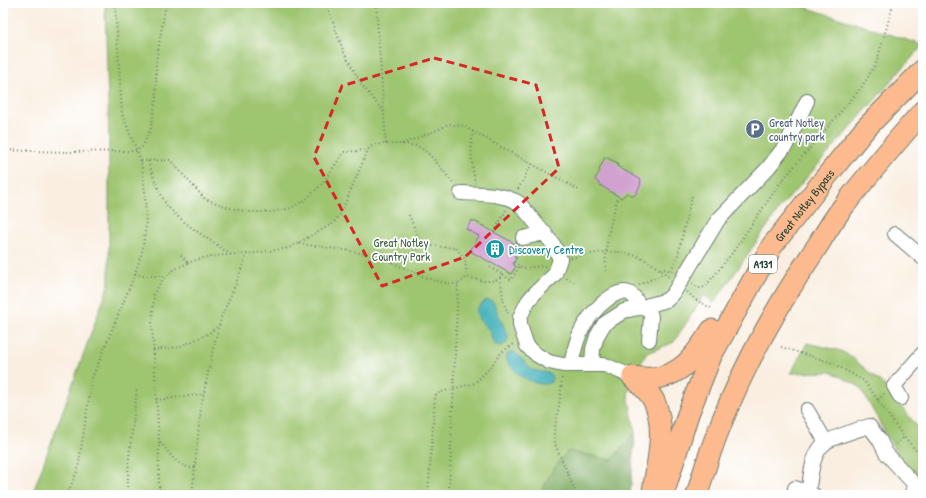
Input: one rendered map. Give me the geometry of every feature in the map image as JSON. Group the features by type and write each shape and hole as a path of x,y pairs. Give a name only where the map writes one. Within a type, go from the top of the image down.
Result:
{"highway":[{"name":"Great Notley Bypass","path":"663,495 688,414 711,356 772,246 865,129 923,70"},
{"path":"697,495 726,413 766,328 846,202 923,111"},
{"path":"634,377 652,378 666,376 692,360 772,246"},
{"path":"634,377 654,401 659,418 660,440 652,495"}],"street":[{"path":"598,365 601,343 609,329 617,321 644,307 666,300 673,294 718,220 768,168 786,145 807,101"},
{"path":"461,193 492,195 512,199 519,203 545,233 553,244 560,259 553,277 528,301 520,317 520,325 527,346 536,355 549,362 567,365 598,365 634,377"},
{"path":"523,238 545,233"},
{"path":"895,234 923,258"},
{"path":"567,365 585,324 595,310 604,302 621,292 634,296 651,317 649,340"},
{"path":"901,398 894,386 923,353"},
{"path":"807,410 822,445"},
{"path":"806,492 813,464 822,445 869,426 879,439 886,453 915,485 911,495"}],"path":[{"path":"67,495 78,469 92,378 135,274 142,252 146,225 145,192 141,160 122,114 115,3"},
{"path":"3,150 64,152 136,151 142,147 151,128 156,99 156,62 164,6 166,3"},
{"path":"326,3 343,50 361,84 385,113"},
{"path":"376,3 386,144"},
{"path":"560,259 606,251 627,252 652,263 665,273 681,282 700,288 705,287 733,252 780,183 861,88 876,64 894,3"},
{"path":"400,144 442,128 448,124 463,126 579,190"},
{"path":"473,132 472,162 476,194"},
{"path":"159,495 159,442 152,324 154,294 166,276 175,269 202,258 231,254 248,254 289,248 332,224 340,215 368,150 374,145 400,144 416,146 428,154 461,193"},
{"path":"141,160 170,160 205,198 236,209 250,212 272,212 291,208 305,200 321,185 344,152 368,150"},
{"path":"148,160 157,186 167,205 184,222 231,254"},
{"path":"671,270 678,255 692,195"},
{"path":"606,271 607,236 617,199"},
{"path":"408,215 422,247"},
{"path":"298,243 373,256 392,262 417,275 449,283 458,284 467,277"},
{"path":"392,262 422,247 451,247 456,248 465,259 467,277"},
{"path":"192,495 201,407 219,326 222,315 248,254"},
{"path":"181,255 188,263"},
{"path":"514,262 523,268 546,266"},
{"path":"490,267 511,280 520,265"},
{"path":"638,286 665,273"},
{"path":"135,274 144,276 166,276"},
{"path":"467,277 486,282 500,278 503,275"},
{"path":"500,278 504,304 514,323 520,325"},
{"path":"681,282 696,300 711,308"},
{"path":"448,495 458,284"},
{"path":"153,350 179,347 208,334 219,326"},
{"path":"428,495 434,399 436,394 475,383 502,352 524,339"},
{"path":"781,347 833,363 864,381 904,437 923,458"},
{"path":"567,365 554,433 555,444 577,495"},
{"path":"127,495 136,388"},
{"path":"156,400 204,394"},
{"path":"159,442 179,464 186,468 195,468"},
{"path":"159,489 176,495"}],"highlighted area":[{"path":"434,58 536,85 559,168 465,257 382,286 314,157 342,86"}],"green space":[{"name":"Great Notley Country Park","path":"105,3 792,3 923,45 780,208 714,303 704,295 674,342 645,354 628,394 635,432 630,495 32,495 109,284 109,140"},
{"path":"807,343 838,350 849,355 885,386 923,434 923,483 900,459 860,387 832,372 791,373"},
{"path":"635,432 630,495 541,495 549,477 568,451 612,460"}],"water":[{"path":"486,300 493,302 508,336 507,343 500,346 494,344 489,330 480,321 476,313 478,307"},
{"path":"511,352 515,352 532,370 549,373 552,377 551,382 539,384 524,378 517,373 508,362 506,356"}],"building":[{"path":"605,157 618,163 617,166 641,180 636,194 633,196 627,193 621,198 600,185 595,179 600,171 599,170"},
{"name":"Discovery Centre","path":"472,220 519,246 514,256 517,257 513,264 516,266 511,274 470,251 479,236 466,229"}],"place":[{"name":"Great Notley country park","path":"755,129"},
{"name":"Discovery Centre","path":"495,249"}]}
